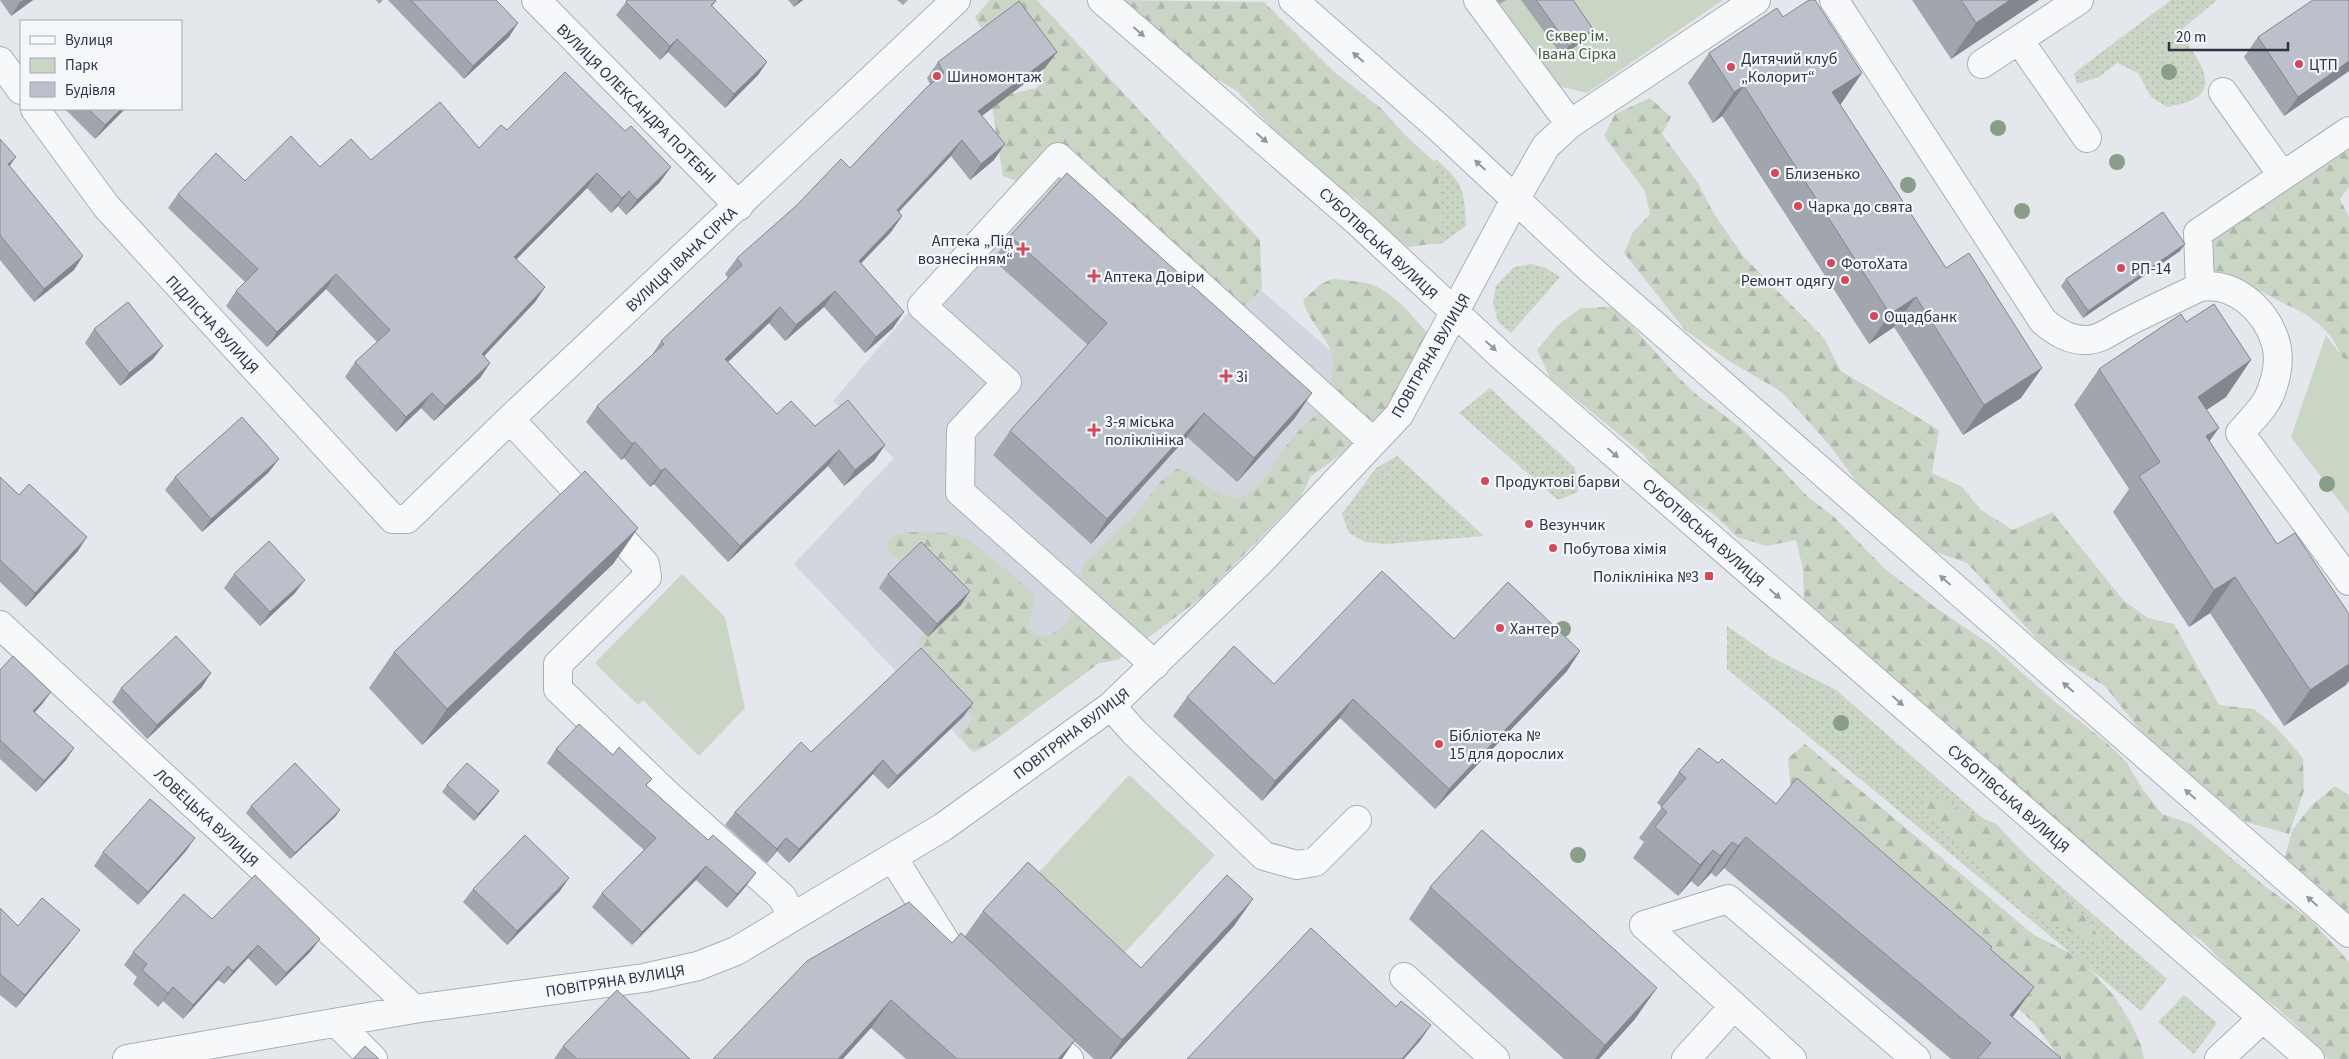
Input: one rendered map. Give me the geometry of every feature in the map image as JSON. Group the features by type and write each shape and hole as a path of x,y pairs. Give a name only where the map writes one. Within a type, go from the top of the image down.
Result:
{"street":[{"name":"ВУЛИЦЯ ОЛЕКСАНДРА ПОТЕБНІ","path":"536,0 739,206"},
{"name":"ВУЛИЦЯ ІВАНА СІРКА","path":"407,520 510,419 739,206 956,0"},
{"name":"СУБОТІВСЬКА ВУЛИЦЯ","path":"1102,0 1359,223 1454,314 2310,1059"},
{"path":"1293,0 1516,198 1588,267 2349,933"},
{"path":"1478,0 1570,124"},
{"name":"ПОВІТРЯНА ВУЛИЦЯ","path":"127,1059 414,1010 644,978 698,966 736,951 943,827 1111,706 1261,561 1399,415 1546,146 1570,124 1756,0"},
{"path":"1834,0 2044,321 2056,332 2071,338 2088,340 2105,336 2119,327 2200,287 2211,285 2234,292 2254,305 2268,323 2277,345 2278,369 2272,392 2240,433 2349,581"},
{"path":"1982,64 2079,0"},
{"path":"2019,40 2087,138"},
{"path":"0,61 20,89"},
{"path":"2223,92 2282,175"},
{"name":"ПІДЛІСНА ВУЛИЦЯ","path":"36,110 106,206 393,519 407,520"},
{"path":"2200,287 2198,233 2349,131"},
{"path":"1155,665 960,492 961,431 1008,382 922,306 1058,157 1374,442"},
{"path":"510,419 646,564 647,577 558,664 558,689 669,796 782,897 792,916"},
{"name":"ЛОВЕЦЬКА ВУЛИЦЯ","path":"0,625 414,1010"},
{"path":"1111,706 1134,732 1264,856 1297,865 1315,862 1357,820"},
{"path":"893,858 947,944 983,978"},
{"path":"1792,1059 1644,925 1728,899 1916,1059"},
{"path":"1404,977 1494,1059"},
{"path":"1686,1059 1734,1006"},
{"path":"1019,1012 1069,1059"},
{"path":"2219,1059 2263,1018"},
{"path":"337,1023 373,1059"}],"shaded area":[{"name":"3-я міська поліклініка","path":"1070,124 1369,384 1110,654 974,753 794,564 894,458 833,401"}],"green space":[{"path":"990,0 1037,0 1260,240 1262,289 1226,323 1073,203 1003,176 992,107 1011,94 1037,88 1047,62 1007,17 981,28 975,17"},
{"path":"1112,0 1264,2 1333,71 1382,109 1403,133 1436,163 1443,219 1439,243 1408,247 1383,228 1357,199 1334,186 1284,141 1237,91 1183,59"},
{"name":"Сквер ім. Івана Сірка","path":"1487,0 1723,0 1587,93 1546,83"},
{"path":"2171,0 2217,0 2179,32 2202,68 2205,87 2200,95 2190,101 2167,107 2151,97 2138,73 2117,63 2099,77 2077,84 2074,73"},
{"path":"1650,98 1671,117 1662,134 1698,183 1713,212 1743,256 1824,338 1841,371 1939,430 1932,473 1962,487 1981,510 2013,530 2052,512 2124,601 2148,618 2174,624 2219,705 2254,709 2277,728 2303,758 2304,791 2289,834 2246,822 2148,740 2105,686 2050,653 1967,563 1931,550 1884,519 1831,447 1782,392 1729,361 1685,330 1624,253 1633,232 1650,214 1645,191 1604,136 1615,114"},
{"path":"2349,121 2349,187 2340,199 2349,217 2349,407 2343,363 2333,339 2313,319 2298,310 2241,282 2205,268 2197,237"},
{"path":"1436,159 1452,175 1461,188 1466,226 1441,244 1418,244 1380,224"},
{"path":"1531,264 1546,268 1560,277 1511,333 1498,322 1493,302 1496,286 1514,267"},
{"path":"1332,279 1367,283 1386,292 1403,306 1433,339 1421,396 1310,477 1301,497 1201,598 1118,660 1099,663 991,743 980,749 969,749 960,735 973,719 936,663 918,645 933,613 922,572 891,555 886,544 895,535 908,532 946,533 970,540 1032,592 1035,605 1027,626 1035,635 1048,637 1068,622 1084,563 1138,512 1160,482 1180,467 1208,486 1231,498 1247,494 1263,480 1289,443 1319,411 1331,382 1332,354 1306,309 1303,300 1321,284"},
{"path":"1612,307 1634,328 1674,373 1697,395 1745,431 1809,498 1833,516 1886,570 1939,610 1991,645 2055,702 2105,741 2127,763 2143,790 2162,814 2191,824 2262,884 2311,920 2349,962 2349,1059 2328,1059 2276,1007 2251,991 2201,940 2149,909 1956,736 1935,714 1910,696 1822,622 1804,599 1803,569 1796,540 1767,546 1737,537 1716,516 1666,484 1643,454 1550,378 1537,350 1557,326 1581,308"},
{"path":"2326,335 2349,366 2349,514 2291,437"},
{"path":"1490,388 1575,468 1578,492 1558,500 1459,413"},
{"path":"1397,456 1484,536 1386,544 1365,542 1349,533 1342,514 1376,468"},
{"path":"682,574 725,617 745,708 699,756 643,700 638,705 595,663"},
{"path":"1727,626 1771,657 1836,690 2167,979 2141,1011 1727,669"},
{"path":"1805,744 2034,935 2080,958 2114,996 2131,1023 2141,1045 2144,1059 2055,1059 2054,1050 2034,1023 1792,804 1788,758"},
{"path":"1129,775 1215,855 1116,962 1030,882"},
{"path":"2335,786 2349,795 2349,922 2284,859 2293,829 2312,805"},
{"path":"1928,794 1961,811 1995,823 2087,919 2104,945 2064,929 2028,910 1994,884 1971,856 1926,815 1922,795"},
{"path":"2184,995 2217,1023 2194,1054 2158,1022"}],"building":[{"path":"411,0 496,0 518,23 473,66"},
{"path":"627,0 715,0 711,5 767,62 734,94 677,39 670,46 626,2"},
{"path":"1536,0 1573,0 1593,29 1569,46"},
{"path":"1809,0 1815,0 1862,73 1832,92 1946,268 1969,253 2042,368 1984,405 1916,297 1890,314 1744,86 1734,92 1709,53 1777,8 1783,17"},
{"path":"1961,0 2010,0 1976,23"},
{"name":"ЦТП","path":"2313,0 2349,1 2349,61 2298,97 2258,37"},
{"path":"1019,1 1057,52 978,111 1005,144 981,164 962,140 897,210 902,216 859,261 904,312 876,337 835,291 796,325 780,307 725,359 777,414 791,401 815,426 848,400 885,445 855,470 839,450 740,546 665,468 661,471 635,442 632,444 597,406 664,344 661,341 742,265 737,258 796,206 841,159 850,168 926,88 944,73 938,62"},
{"path":"565,72 625,131 631,126 671,167 637,200 629,191 622,198 597,173 514,257 545,287 482,354 490,363 445,406 432,393 406,417 355,362 390,330 336,274 277,332 236,291 258,269 178,194 216,153 245,181 291,136 320,167 351,139 371,160 440,102 479,148 501,125 507,130"},
{"path":"89,110 120,110 105,125"},
{"path":"0,139 16,157 8,164 83,256 44,289 0,235"},
{"path":"1067,173 1312,393 1254,458 1204,413 1107,519 1010,431 1107,323 1010,236"},
{"name":"РП-14","path":"2163,212 2185,244 2088,311 2066,279"},
{"path":"128,302 163,346 129,373 94,329"},
{"path":"2214,304 2251,360 2198,397 2219,428 2206,436 2277,544 2295,533 2349,614 2349,664 2310,690 2235,577 2214,590 2139,476 2160,462 2099,369 2181,314 2186,322"},
{"path":"242,417 279,459 211,519 175,477"},
{"path":"585,471 638,528 447,709 394,652"},
{"path":"0,477 19,495 29,484 87,537 35,593 0,560"},
{"path":"269,541 305,580 270,612 234,574"},
{"path":"921,542 970,591 937,624 888,574"},
{"path":"1382,571 1454,639 1508,582 1580,651 1449,789 1353,699 1275,781 1187,697 1234,646 1274,684"},
{"path":"176,636 211,673 157,725 121,688"},
{"path":"921,648 973,703 897,776 883,760 799,849 786,838 777,849 735,812 801,742 811,752"},
{"path":"13,656 51,692 33,711 74,748 44,781 0,740 0,670"},
{"path":"579,724 613,755 619,747 652,779 646,785 708,840 713,835 756,873 737,894 706,866 642,932 602,893 656,838 556,749"},
{"path":"1699,748 1718,763 1722,759 1776,804 1797,778 1992,947 1990,949 2034,987 2010,1015 2061,1058 1977,1059 1991,1043 1746,837 1738,846 1732,842 1720,856 1713,850 1700,865 1655,827 1667,812 1661,807 1686,778 1679,772"},
{"path":"295,763 340,810 295,853 251,806"},
{"path":"467,763 499,791 478,814 447,785"},
{"path":"150,799 195,838 148,892 103,852"},
{"path":"1482,830 1657,988 1605,1045 1430,887"},
{"path":"525,835 569,878 517,931 473,889"},
{"path":"1028,862 1141,968 1227,875 1253,899 1122,1040 983,911"},
{"path":"255,875 320,939 286,973 258,945 233,971 228,966 193,1005 173,987 168,993 142,970 147,964 133,952 184,894 212,919"},
{"path":"42,898 80,930 25,995 0,974 0,908 18,926"},
{"path":"909,902 952,943 961,933 1075,1040 1058,1059 957,1059 891,1000 838,1059 713,1059 807,961"},
{"path":"1311,928 1396,1007 1401,1001 1431,1025 1402,1059 1187,1059"},
{"path":"617,990 690,1059 577,1059 563,1046"},
{"path":"365,1046 379,1059 353,1059"}],"place":[{"name":"ЦТП","path":"2299,64"},
{"name":"Дитячий клуб „Колорит“","path":"1731,67"},
{"name":"Шиномонтаж","path":"937,76"},
{"name":"Близенько","path":"1775,173"},
{"name":"Чарка до свята","path":"1798,206"},
{"name":"Аптека „Під вознесінням“","path":"1023,249"},
{"name":"ФотоХата","path":"1831,263"},
{"name":"РП-14","path":"2121,268"},
{"name":"Аптека Довіри","path":"1094,276"},
{"name":"Ремонт одягу","path":"1845,280"},
{"name":"Ощадбанк","path":"1874,316"},
{"name":"3і","path":"1226,376"},
{"name":"3-я міська поліклініка","path":"1094,430"},
{"name":"Продуктові барви","path":"1485,481"},
{"name":"Везунчик","path":"1529,524"},
{"name":"Побутова хімія","path":"1553,548"},
{"name":"Поліклініка №3","path":"1709,576"},
{"name":"Хантер","path":"1500,628"},
{"name":"Бібліотека № 15 для дорослих","path":"1439,744"}]}
